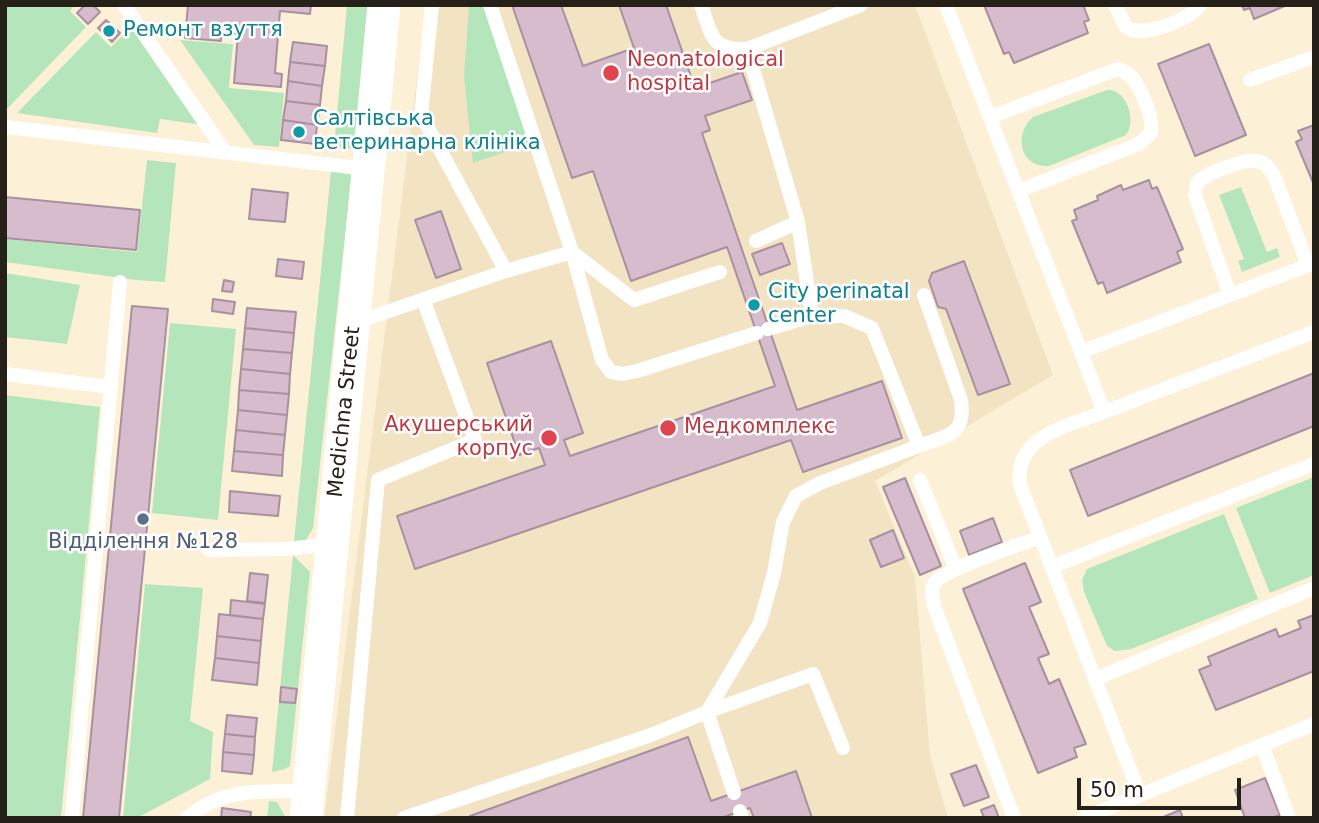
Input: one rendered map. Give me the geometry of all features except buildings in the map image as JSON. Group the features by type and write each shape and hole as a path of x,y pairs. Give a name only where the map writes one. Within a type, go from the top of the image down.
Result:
{"street":[{"name":"Medichna Street","path":"307,804 384,5"}],"lane":[{"path":"124,5 225,152"},
{"path":"432,5 421,116 506,271"},
{"path":"490,5 572,252 602,360 611,372 622,374 636,371 812,316 844,316 872,328 919,446"},
{"path":"701,5 718,45 732,50 747,50 861,5"},
{"path":"946,5 1104,412"},
{"path":"1115,5 1126,27 1140,32 1185,18 1200,5"},
{"path":"747,50 797,222 812,316"},
{"path":"1250,80 1314,57"},
{"path":"990,117 1118,69 1132,75 1150,117 1151,133 1139,144 1018,191"},
{"path":"5,127 368,169"},
{"path":"1081,352 1230,295 1311,264 1275,178 1267,165 1259,161 1246,160 1209,174 1197,183 1195,195 1230,295"},
{"path":"756,241 797,222"},
{"path":"354,323 506,271 572,252"},
{"path":"572,252 634,300 720,272"},
{"path":"72,818 120,282"},
{"path":"734,793 707,712 760,623 774,573 783,522 796,496 820,484 951,434 961,426 961,400 925,295"},
{"path":"347,818 378,480 475,440 423,299"},
{"path":"1140,794 1020,485 1022,458 1030,445 1045,435 1314,332"},
{"path":"5,374 111,387"},
{"path":"1051,567 1314,464"},
{"path":"920,480 956,569"},
{"path":"1014,818 933,600 932,590 935,582 956,569 1040,537"},
{"path":"209,550 286,549 332,544"},
{"path":"1095,679 1314,588"},
{"path":"404,818 651,735 813,674 843,748"},
{"path":"1084,818 1314,724"},
{"path":"1262,745 1289,818"},
{"path":"187,818 199,807 234,793 307,804"}],"shaded area":[{"name":"Медкомплекс","path":"426,5 915,5 1053,375 875,481 915,577 930,755 948,818 324,818"}],"green space":[{"path":"5,5 75,5 70,11 86,27 5,111"},
{"path":"347,5 368,5 354,149 334,147"},
{"path":"469,5 490,5 535,142 473,163 464,77"},
{"path":"133,25 203,125 160,119 157,133 17,113 96,32 111,47"},
{"path":"180,40 233,44 229,88 284,93 279,147 254,145"},
{"path":"1107,90 1120,95 1128,107 1130,122 1126,135 1049,166 1031,162 1023,149 1022,141 1023,132 1033,117"},
{"path":"147,160 176,163 165,282 5,262 5,239 137,252"},
{"path":"331,171 352,173 313,528 305,542 294,541"},
{"path":"1241,187 1267,252 1277,248 1280,257 1242,272 1238,261 1244,259 1219,195"},
{"path":"5,273 80,285 67,344 5,337"},
{"path":"170,323 236,329 218,520 152,513"},
{"path":"5,395 100,407 61,818 5,818"},
{"path":"1314,477 1314,575 1270,593 1236,508"},
{"path":"1224,514 1258,599 1131,649 1115,651 1107,646 1084,592 1082,580 1087,569"},
{"path":"293,555 310,572 290,766 272,772"},
{"path":"145,584 203,588 190,721 213,732 210,779 137,818 123,818"},
{"path":"269,801 277,802 286,818 267,818"}],"place":[{"name":"Ремонт взуття","path":"109,31"},
{"name":"Neonatological hospital","path":"611,73"},
{"name":"Салтівська ветеринарна клініка","path":"299,132"},
{"name":"City perinatal center","path":"754,305"},
{"name":"Медкомплекс","path":"668,428"},
{"name":"Акушерський корпус","path":"549,438"},
{"name":"Відділення №128","path":"143,519"}]}
